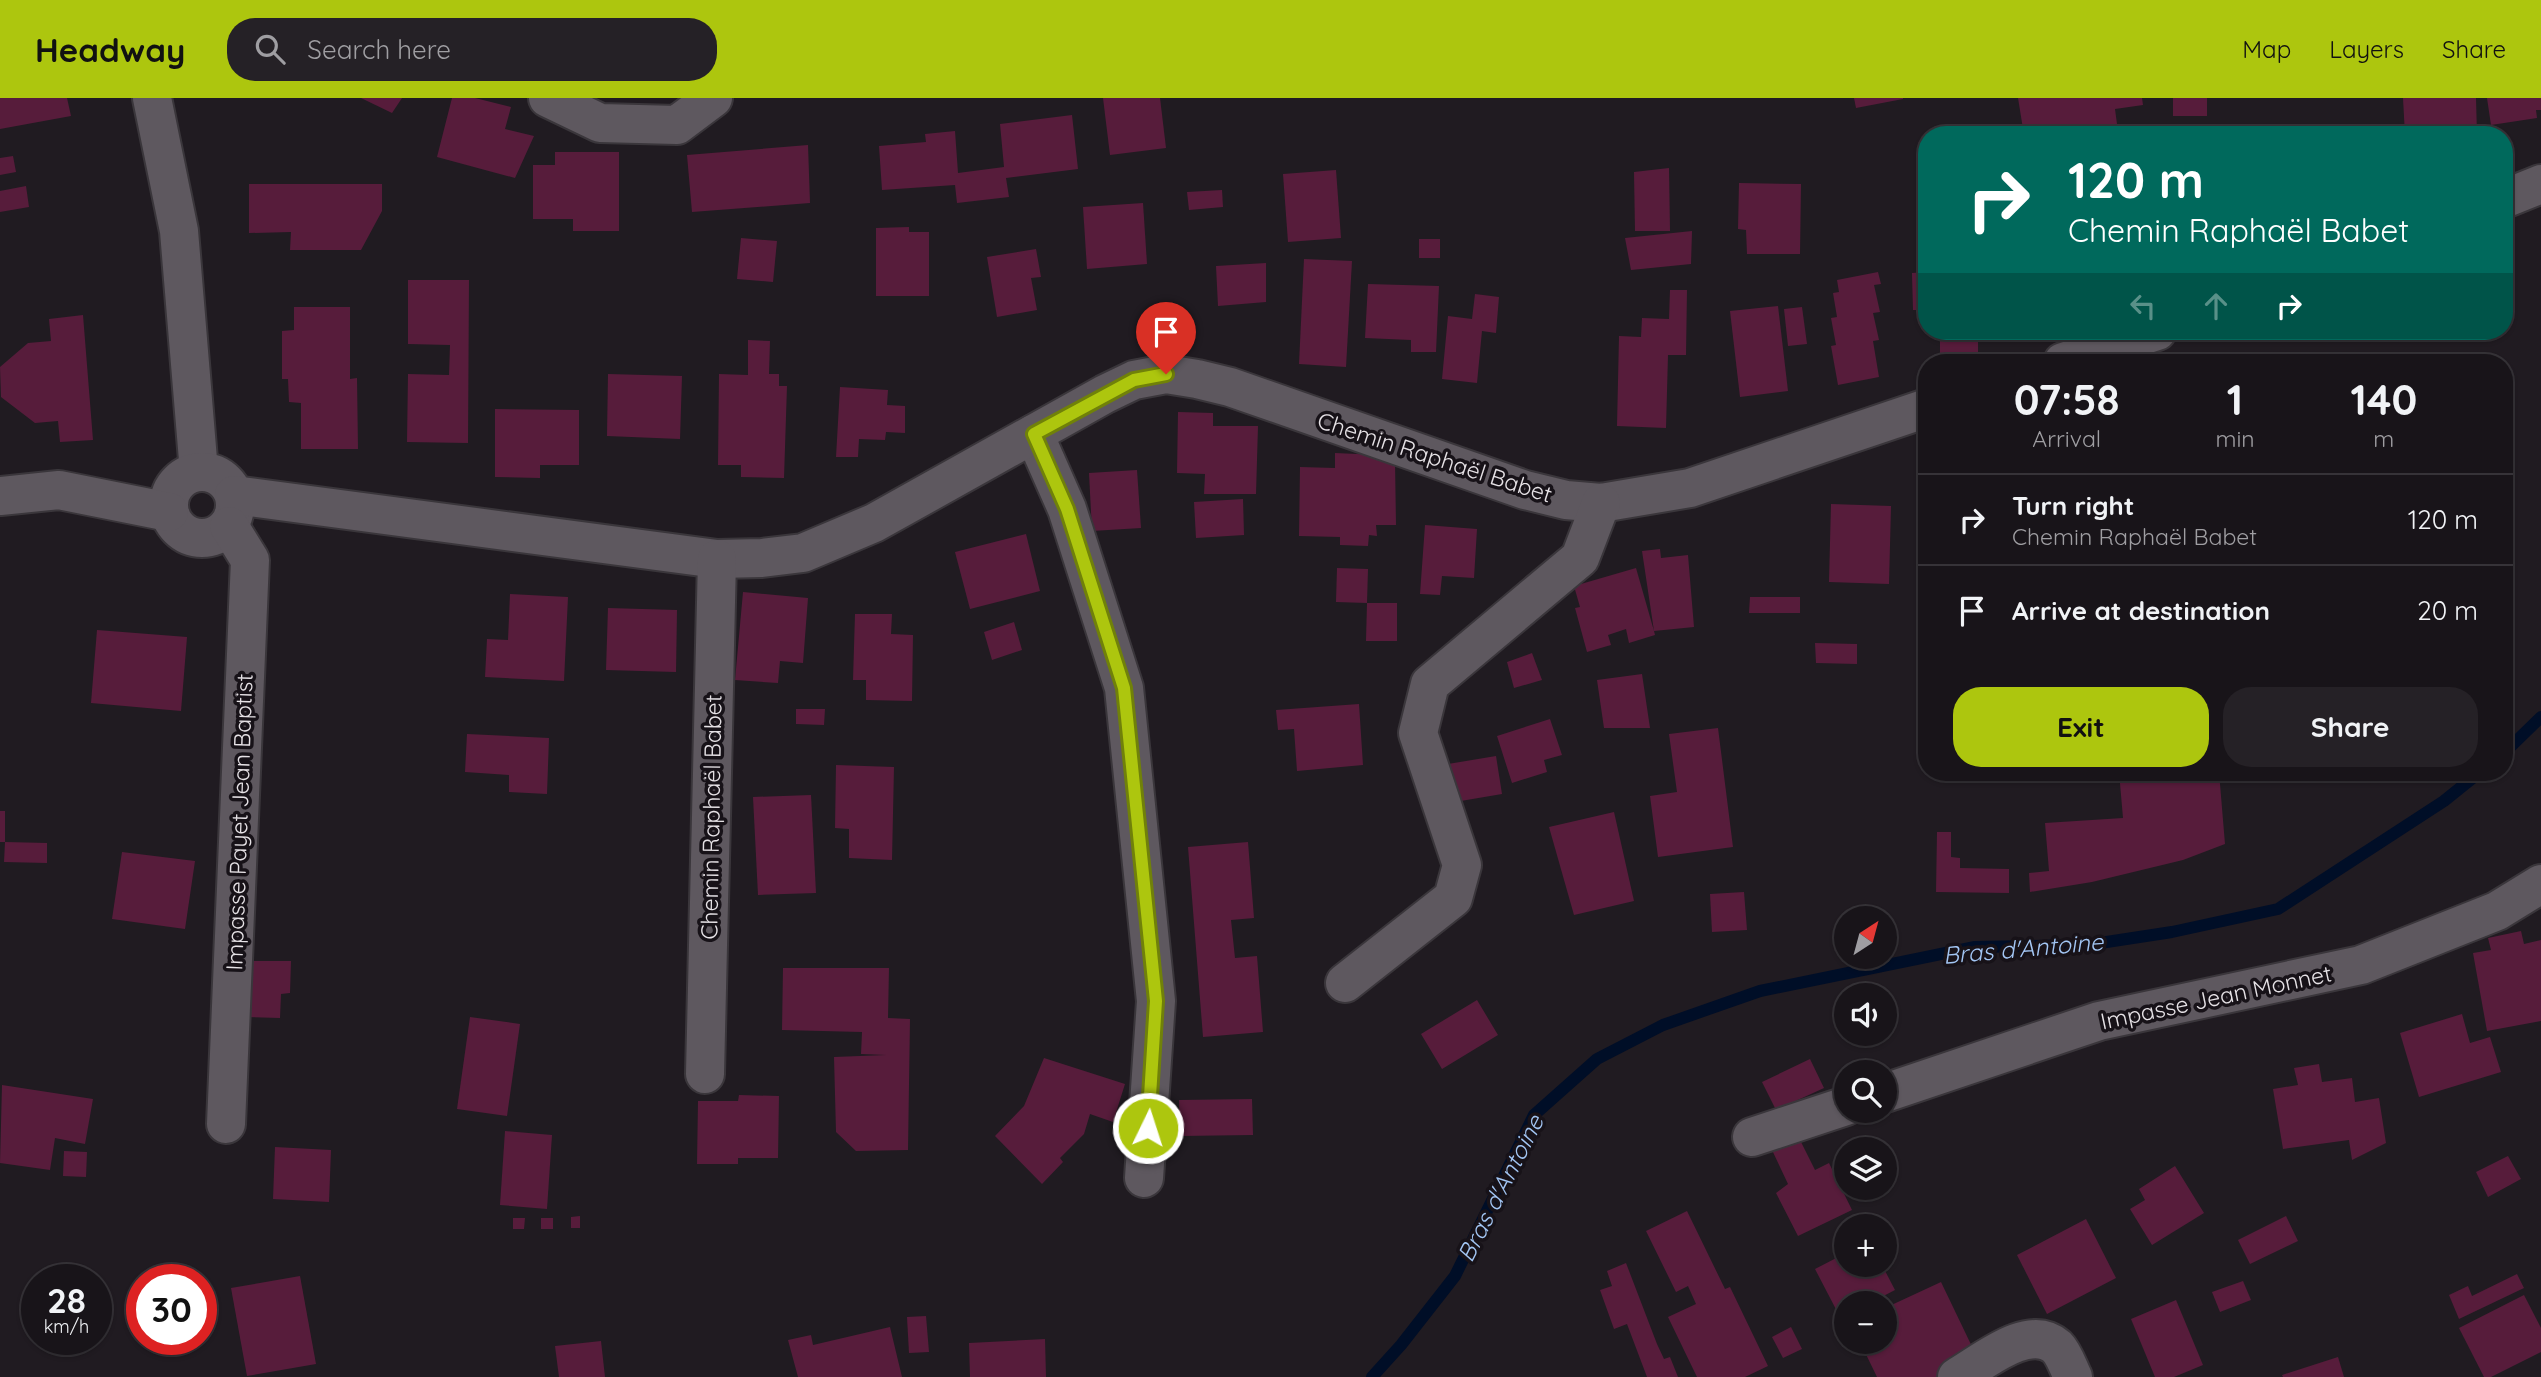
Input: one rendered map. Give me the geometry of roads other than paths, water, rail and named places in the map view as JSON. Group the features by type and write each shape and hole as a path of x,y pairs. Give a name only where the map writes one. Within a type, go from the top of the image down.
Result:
{"street":[{"path":"152,98 179,231 199,472"},
{"path":"548,98 600,123 677,125 713,98"},
{"path":"2513,195 2541,184"},
{"path":"2087,354 2130,340"},
{"name":"Chemin Raphaël Babet","path":"231,510 717,559 762,558 803,553 874,523 1134,380 1166,374 1230,387 1525,490 1566,500 1601,503 1690,488 1918,411"},
{"path":"1034,434 1067,509 1124,688 1156,1001 1144,1178"},
{"path":"199,472 221,478 231,510 211,538 200,539 180,531 169,512 172,490 178,481 199,472"},
{"path":"0,496 59,490 169,512"},
{"path":"1345,983 1453,898 1462,864 1418,733 1430,684 1580,558 1601,503"},
{"name":"Impasse Payet Jean Baptist","path":"226,1124 250,559 231,510"},
{"name":"Chemin Raphaël Babet","path":"705,1074 717,559"},
{"name":"Impasse Jean Monnet","path":"1897,1089 2099,1021 2361,965 2497,911 2541,884"},
{"path":"1752,1137 1834,1110"},
{"path":"1957,1377 2019,1342 2039,1338 2058,1348 2073,1377"}],"waterway":[{"name":"Bras d'Antoine","path":"2513,744 2541,717"},
{"name":"Bras d'Antoine","path":"1372,1377 1455,1276 1534,1115 1597,1059 1663,1025 1760,991 1975,947 2087,945 2172,932 2278,909 2444,801 2469,781"}]}
